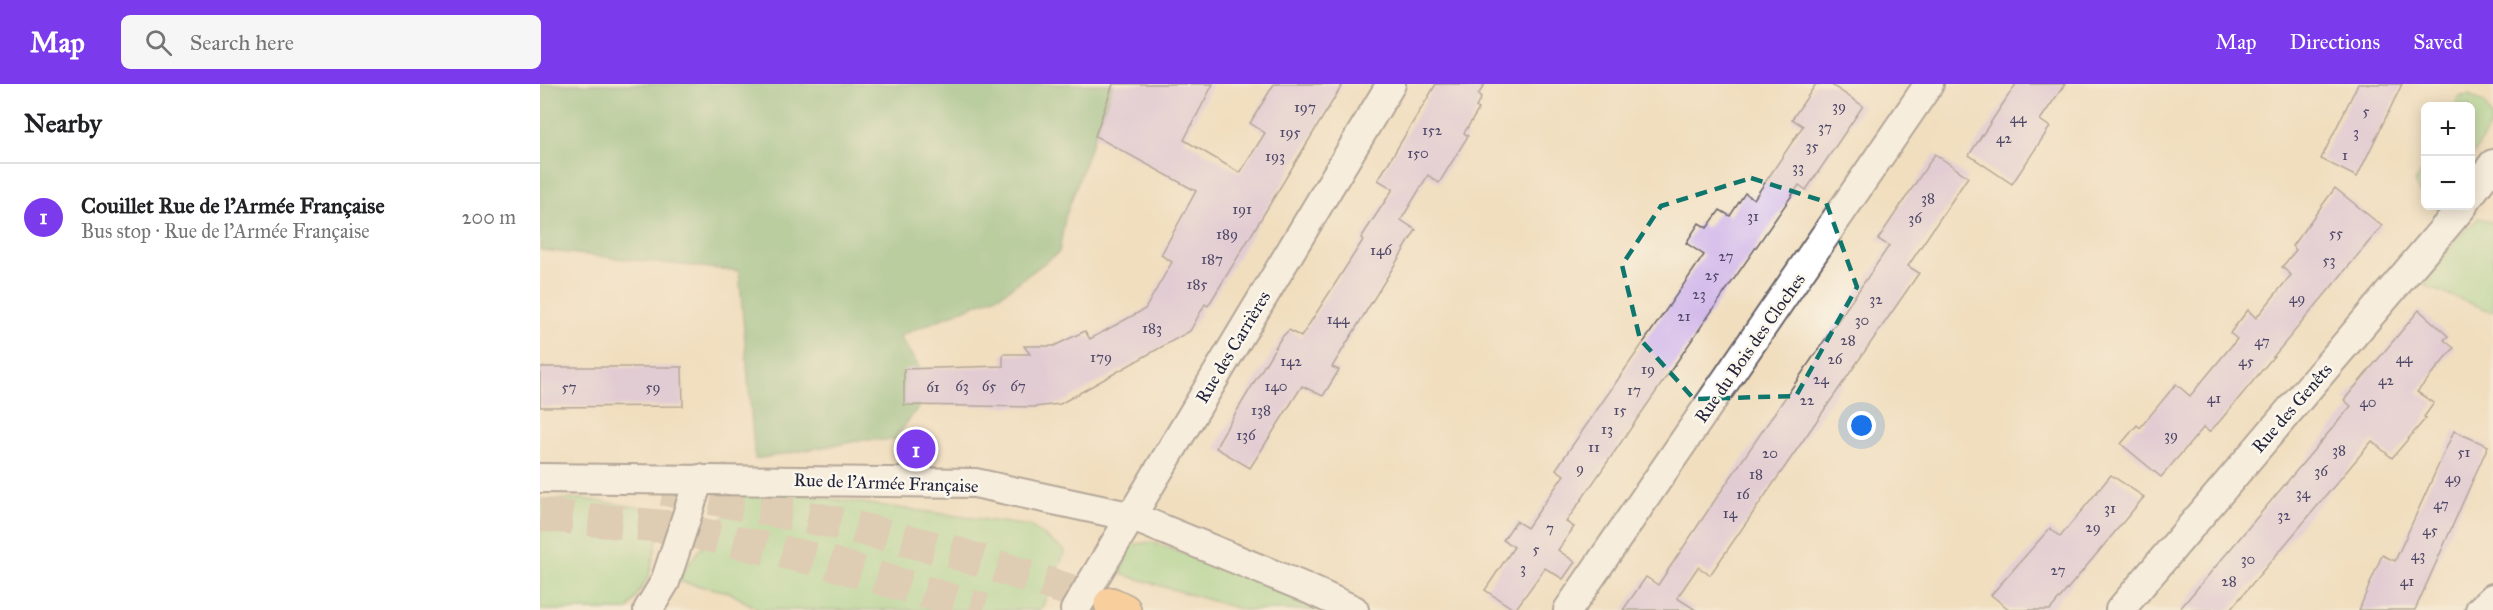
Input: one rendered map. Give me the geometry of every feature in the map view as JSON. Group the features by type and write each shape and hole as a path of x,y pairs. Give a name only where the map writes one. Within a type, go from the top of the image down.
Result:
{"street":[{"name":"Rue des Carrières","path":"1076,610 1390,84"},
{"name":"Rue du Bois des Cloches","path":"1568,610 1929,84"},
{"path":"2475,188 2493,164"},
{"name":"Rue des Genêts","path":"2120,610 2460,210"},
{"name":"Rue de l'Armée Française","path":"540,478 975,483 1133,517 1304,586 1354,610"},
{"path":"648,610 665,582 699,479"},
{"path":"2480,610 2493,598"}],"highlighted area":[{"path":"1751,178 1826,202 1857,287 1796,396 1694,399 1640,339 1622,265 1661,206"}],"green space":[{"path":"540,84 1113,84 1065,218 1059,252 1002,294 899,336 919,367 919,406 894,440 863,440 755,459 739,271 540,250"},
{"path":"2469,95 2484,103 2493,121 2475,151 2475,102 2456,102 2458,97"},
{"path":"2421,173 2421,192 2415,183"},
{"path":"2479,218 2493,223 2493,312 2425,286 2455,240"},
{"path":"746,487 1030,526 1065,551 1041,610 759,610 729,592 676,581"},
{"path":"583,499 664,511 649,576 628,610 540,610 540,500"},
{"path":"1152,542 1276,588 1317,610 1243,610 1121,574 1129,545"}],"building":[{"path":"1113,84 1213,84 1184,140 1240,173 1265,133 1250,123 1274,84 1343,84 1208,306 1205,304 1190,331 1060,404 1034,407 904,405 904,369 1003,366 1003,354 1030,354 1024,346 1054,346 1085,331 1090,339 1145,309 1172,262 1161,255 1196,191 1095,136"},
{"path":"1436,84 1485,84 1478,95 1481,98 1476,107 1479,109 1464,133 1468,136 1439,183 1428,175 1401,220 1416,230 1332,367 1339,370 1323,396 1302,386 1250,468 1216,448 1221,437 1281,338 1289,330 1301,337 1363,240 1361,238 1393,189 1378,180"},
{"path":"1816,84 1830,84 1863,106 1806,190 1799,185 1566,522 1574,527 1558,550 1575,562 1563,579 1545,568 1515,610 1485,590 1514,547 1503,540 1516,521 1527,528 1564,475 1556,469 1704,255 1686,243 1699,223 1707,228 1720,210 1730,216 1745,193 1754,199 1803,126 1792,119"},
{"path":"2016,84 2065,84 2040,120 2050,127 2012,184 1969,155"},
{"path":"2358,84 2402,84 2357,177 2321,159"},
{"path":"1935,154 1968,177 1908,266 1919,273 1710,575 1698,567 1677,598 1696,610 1623,610 1646,577 1658,585 1889,246 1878,239"},
{"path":"2335,188 2382,226 2219,422 2209,432 2204,427 2161,477 2121,444 2137,425 2140,428 2176,384 2190,396 2237,339 2230,333 2248,310 2256,318 2291,275 2282,267 2296,250 2292,246"},
{"path":"2419,310 2448,336 2444,340 2454,348 2417,392 2434,403 2424,417 2426,418 2392,458 2372,441 2230,610 2179,610 2351,406 2344,400"},
{"path":"540,367 682,367 683,406 540,407"},
{"path":"2454,431 2488,446 2415,610 2359,610 2382,555 2395,561"},
{"path":"2111,475 2144,497 2050,610 2010,610 1991,595 2050,528 2060,537"}],"tunnel":[{"path":"663,489 837,523 953,552 1111,604"},
{"path":"540,515 670,527 827,562 984,610"}],"place":[{"name":"Couillet Rue de l'Armée Française","path":"916,449"}]}
